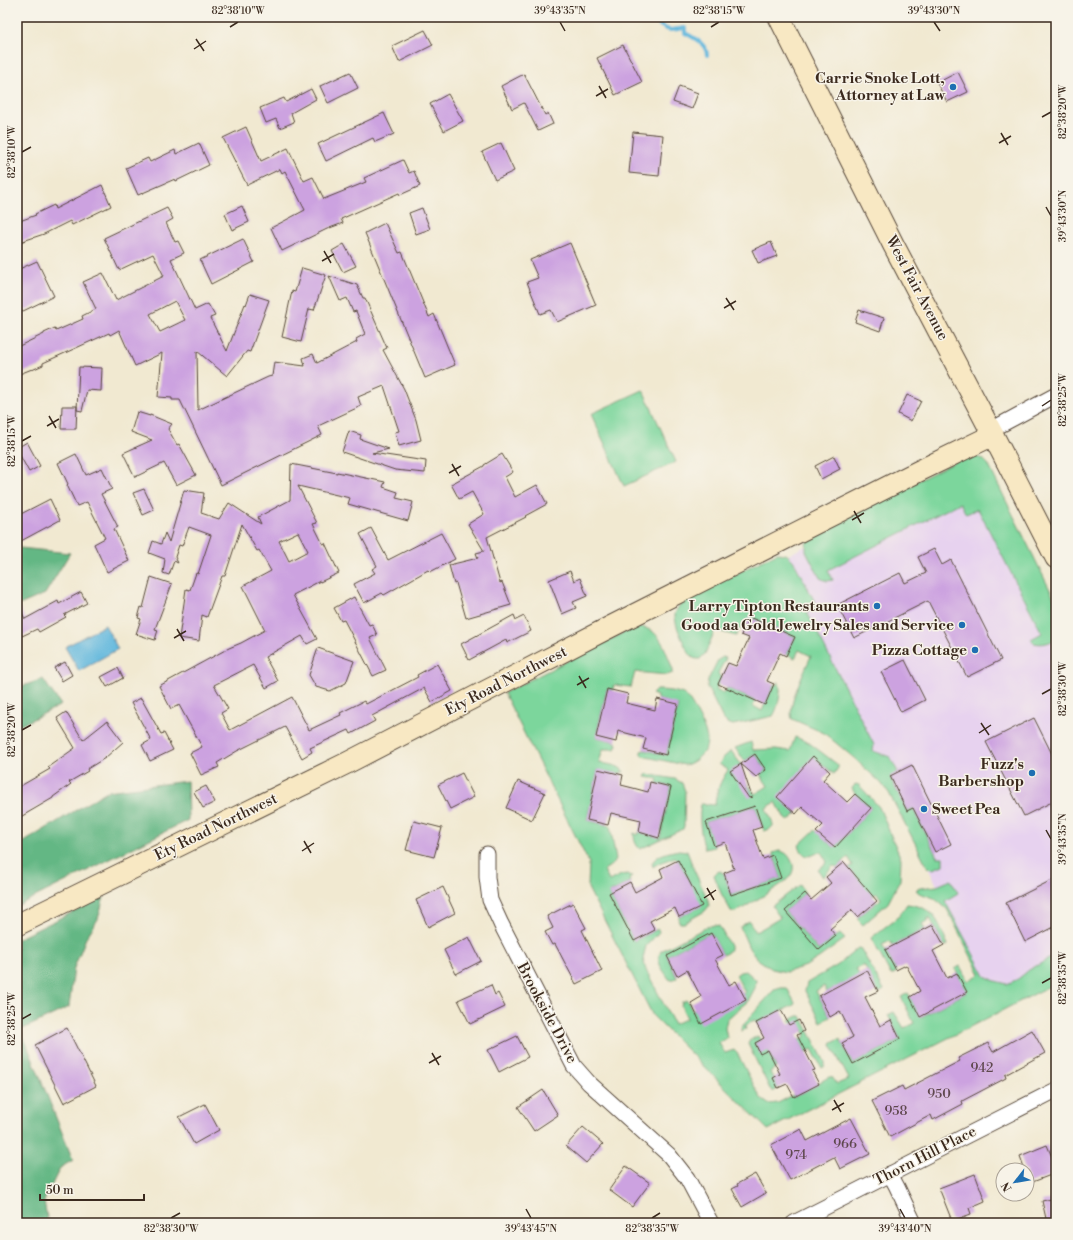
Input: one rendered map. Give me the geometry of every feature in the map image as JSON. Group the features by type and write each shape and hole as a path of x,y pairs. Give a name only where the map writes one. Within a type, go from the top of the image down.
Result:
{"street":[{"name":"West Fair Avenue","path":"779,17 890,237 1056,558"},
{"path":"992,432 1056,395"},
{"name":"Ety Road Northwest","path":"17,925 348,763 992,432"},
{"name":"Brookside Drive","path":"487,854 487,877 490,900 574,1066 589,1083 669,1155 687,1178 711,1223"},
{"name":"Thorn Hill Place","path":"794,1223 1056,1090"},
{"path":"890,1174 914,1223"}],"shaded area":[{"path":"968,461 1056,629 1056,983 1002,1011 771,564"}],"green space":[{"path":"643,390 676,462 624,486 591,414"},
{"path":"974,456 983,459 988,464 1056,602 1056,639 1051,642 1037,644 1031,639 1042,633 978,509 966,514 960,503 828,570 833,580 827,581 820,578 806,551 806,544 810,536 962,458"},
{"path":"20,548 70,553 45,594 17,606 17,549"},
{"path":"777,553 786,554 793,560 816,604 816,607 807,612 874,745 873,751 890,757 898,772 890,777 907,811 913,808 937,857 943,857 943,865 933,869 928,868 889,793 881,783 824,733 792,719 791,713 794,697 811,656 799,650 795,658 787,654 795,637 750,617 746,624 743,623 736,636 715,630 705,654 700,659 693,658 687,649 678,630 675,619 676,612 682,601"},
{"path":"635,627 651,630 661,641 673,673 667,675 635,672 631,687 614,685 613,690 607,689 596,737 616,742 617,745 615,749 603,749 599,763 616,766 624,772 620,772 620,774 598,770 587,820 610,826 616,859 613,864 604,870 609,881 621,875 627,874 632,877 629,879 630,882 609,893 634,941 658,929 659,932 646,946 643,958 646,970 674,1024 687,1018 681,1006 682,1002 687,1000 693,1012 694,1010 745,993 736,975 740,972 746,971 756,980 755,988 748,1001 727,1019 725,1028 727,1038 719,1043 725,1053 734,1050 737,1053 760,1097 768,1104 778,1103 793,1095 794,1097 829,1077 832,1077 837,1084 849,1079 831,1045 840,1039 853,1064 900,1039 888,1015 894,1012 904,1028 914,1023 901,997 908,993 921,1017 967,992 955,969 960,966 968,981 980,974 947,909 934,898 919,893 916,890 920,888 937,886 951,880 958,893 945,901 985,976 995,981 1007,984 1018,979 1029,970 1056,955 1056,983 768,1130 653,1016 588,888 589,863 504,693"},
{"path":"723,657 726,658 718,673 721,678 716,689 724,693 727,688 755,701 753,706 762,711 774,684 777,685 778,681 780,688 779,698 777,709 773,716 733,725 727,723 723,719 707,687 708,680 718,660"},
{"path":"43,679 61,705 17,727 17,688"},
{"path":"656,690 683,694 690,702 702,724 707,737 705,749 700,756 689,764 685,765 641,755 641,751 645,750 666,755 678,705 657,699 657,696 652,694"},
{"path":"795,737 808,742 838,765 838,768 834,774 814,757 796,814 788,821 785,819 776,802 766,808 773,826 764,831 755,806 706,822 715,847 705,849 700,827 700,809 701,804 715,805 716,795 728,770 719,764 723,758 731,751 741,764 731,771 747,783 755,794 768,786 760,774 766,770 755,754 745,761 735,748 751,742 753,750 776,749 790,751"},
{"path":"647,774 675,779 682,783 685,791 684,826 683,829 640,849 635,842 634,833 638,835 639,832 660,838 671,787 657,783 658,779 645,777"},
{"path":"187,781 188,820 17,906 17,840 24,842 107,791"},
{"path":"856,784 859,785 879,807 901,859 900,880 888,903 863,925 858,920 858,917 881,899 877,893 872,896 849,869 853,865 848,857 838,867 833,866 823,877 818,870 827,862 821,852 807,856 804,855 799,845 815,830 835,848 871,808 855,794 852,788"},
{"path":"679,850 687,851 708,900 709,906 705,911 684,923 680,923 678,920 679,917 701,906 678,860 675,857 661,862 653,867 652,863 660,855"},
{"path":"779,851 789,856 792,862 793,869 788,879 742,909 735,912 731,911 721,893 714,875 721,871 724,873 731,895 781,878 773,853"},
{"path":"800,885 805,893 785,911 818,950 840,934 845,939 806,966 786,972 772,969 756,958 749,948 740,927 749,921 756,932 780,918 772,906"},
{"path":"104,897 98,919 86,938 74,968 69,1007 21,1030 73,1160 60,1168 44,1201 48,1223 17,1223 17,939"},
{"path":"907,904 924,908 930,912 938,923 948,945 944,945 930,918 928,918 928,920 922,924 925,929 893,946 890,941 882,945 897,972 891,975 871,938 899,916"},
{"path":"714,925 719,926 730,946 728,952 723,955 711,933 667,956 677,978 671,980 669,979 659,962 659,955 661,951 707,927"},
{"path":"858,948 862,951 884,990 879,993 864,965 856,969 859,975 827,992 824,986 816,991 830,1017 821,1022 805,991 807,983 838,965"},
{"path":"787,988 795,1003 794,1005 758,1022 754,1020 745,1026 746,1029 742,1031 741,1028 744,1024 774,990"},
{"path":"801,1016 825,1062 825,1066 822,1068 812,1049 806,1052 799,1040 806,1036 799,1021 793,1024 790,1020"},
{"path":"758,1036 760,1040 755,1043 760,1053 768,1050 776,1067 770,1072 778,1088 775,1091 770,1089 748,1044 750,1040"}],"water":[{"path":"105,625 118,649 79,671 65,647"}],"building":[{"path":"425,30 433,45 399,62 392,46"},
{"path":"623,45 642,82 615,95 597,58"},
{"path":"350,72 358,88 328,103 320,86"},
{"name":"Carrie Snoke Lott, Attorney at Law","path":"958,72 968,92 947,102 937,83"},
{"path":"524,74 545,115 548,113 553,124 538,131 524,103 512,109 501,86"},
{"path":"679,86 698,93 692,109 673,102"},
{"path":"311,89 316,99 291,113 294,122 280,128 276,119 266,123 260,108 284,98 286,102"},
{"path":"448,94 463,121 444,131 430,104"},
{"path":"384,113 394,134 375,142 373,138 326,161 318,144"},
{"path":"246,127 261,161 288,148 304,181 313,177 324,199 366,182 364,178 403,160 409,173 414,171 420,186 400,195 399,193 341,219 343,223 327,229 282,251 271,228 305,210 285,171 282,173 280,169 247,185 223,138"},
{"path":"633,132 663,135 659,176 629,173"},
{"path":"199,143 209,165 176,181 175,179 138,195 126,168 148,158 150,162 175,150 176,154"},
{"path":"501,143 514,171 495,180 482,152"},
{"path":"102,185 111,206 72,225 70,221 44,234 17,243 17,222 36,215 35,214 54,205 55,209"},
{"path":"242,206 249,222 232,230 225,214"},
{"path":"167,208 173,219 166,223 175,242 178,241 184,253 171,259 195,310 208,304 215,316 210,318 227,351 250,294 269,300 250,352 247,351 227,376 197,351 198,410 272,376 274,362 305,366 303,358 313,354 317,363 357,342 356,339 365,334 356,311 353,312 347,298 340,301 329,276 357,285 363,298 365,298 387,348 383,350 404,389 416,420 421,440 399,446 395,432 399,431 384,386 358,397 361,406 318,426 322,435 221,485 180,400 158,397 162,353 135,366 119,330 110,335 109,333 43,363 43,365 32,370 17,375 17,347 55,328 56,331 83,319 82,316 96,309 83,282 103,273 116,300 164,276 153,254 119,270 104,238","holes":["175,301 185,320 160,332 150,314"]},
{"path":"422,208 430,229 416,234 409,213"},
{"path":"385,223 399,253 402,252 429,317 434,314 455,365 425,378 365,233"},
{"path":"243,239 254,262 211,284 200,260"},
{"path":"771,242 777,256 758,263 752,250"},
{"path":"570,243 596,305 557,322 551,310 540,314 527,282 538,278 530,260"},
{"path":"344,244 356,266 343,272 332,251"},
{"path":"37,261 54,296 17,314 17,270"},
{"path":"302,268 326,275 314,310 309,309 301,342 282,337 292,291 295,292"},
{"path":"859,310 884,318 880,331 855,322"},
{"path":"79,367 102,368 101,391 87,390 82,411 77,410"},
{"path":"907,395 921,401 911,421 898,414"},
{"path":"62,406 77,406 76,429 61,429"},
{"path":"137,412 150,415 172,424 168,429 177,445 179,444 196,475 176,485 164,463 135,477 123,453 152,440 131,432"},
{"path":"349,431 361,435 360,439 389,449 372,453 426,461 425,473 395,470 342,452"},
{"path":"27,442 40,466 29,472 17,450 17,448"},
{"path":"76,454 86,475 102,468 112,489 101,494 118,527 114,529 129,561 107,572 94,544 105,538 87,502 77,506 58,463"},
{"path":"502,454 513,472 505,477 515,497 537,485 547,504 525,516 526,517 487,537 500,583 502,582 511,605 466,618 449,565 478,558 476,553 484,551 468,524 484,514 472,492 459,499 451,484 484,466"},
{"path":"834,456 840,469 821,479 815,466"},
{"path":"291,464 385,482 383,487 398,492 396,498 413,502 408,521 348,504 350,498 298,486 317,523 313,524 323,544 325,543 339,573 293,595 317,639 307,644 302,636 265,657 278,681 266,688 253,665 214,685 228,709 221,713 230,730 292,697 309,730 341,715 340,713 364,701 366,704 418,677 417,675 437,664 452,691 432,702 424,688 372,716 375,721 351,734 349,730 310,748 312,752 302,758 285,727 237,751 217,763 219,767 201,775 190,753 202,747 179,705 171,709 159,686 265,630 243,586 271,571 259,550 257,551 242,524 225,576 222,576 207,617 202,615 199,641 179,638 186,589 190,590 196,573 198,574 211,535 189,527 182,546 179,545 175,557 178,563 174,561 169,575 163,573 165,559 149,553 153,541 161,544 165,533 169,542 184,490 204,493 201,513 219,519 229,503 261,524 258,517 290,500","holes":["298,532 308,551 289,561 279,541"]},
{"path":"144,489 154,510 143,515 133,493"},
{"path":"50,499 60,520 21,541 17,534 17,516"},
{"path":"371,528 388,560 441,533 455,559 430,572 428,570 384,595 382,593 364,603 354,584 375,573 372,569 377,566 360,534"},
{"path":"934,549 942,565 951,560 1001,660 967,677 928,601 854,638 837,605 900,573 905,583 926,573 918,557"},
{"path":"570,571 574,581 580,578 587,596 573,602 576,608 562,614 549,580"},
{"path":"151,577 172,584 155,629 158,630 155,640 136,634 141,619 138,618 141,607 143,608"},
{"path":"81,592 87,603 64,615 66,617 39,632 37,629 22,636 17,626 17,603 25,619 58,601 59,604"},
{"path":"354,597 369,625 372,624 377,635 370,638 386,670 373,676 344,620 341,621 334,608"},
{"path":"514,615 516,620 524,616 531,631 507,643 506,640 469,660 461,644"},
{"path":"749,617 795,637 786,656 780,653 767,681 774,684 765,705 718,684 728,663 736,666 749,638 741,635"},
{"path":"318,648 354,661 346,683 330,691 316,687 309,675"},
{"path":"905,660 925,700 901,712 881,672"},
{"path":"65,662 72,675 62,681 54,668"},
{"path":"118,668 123,678 107,687 101,677"},
{"path":"607,689 628,694 626,703 655,710 657,699 678,704 666,755 643,749 646,738 618,731 616,742 596,737"},
{"path":"141,698 161,734 164,733 173,750 150,761 142,745 151,740 131,703"},
{"path":"66,712 83,740 107,721 123,742 105,758 87,769 88,771 69,782 71,784 53,798 17,819 17,788 50,769 48,767 75,748 57,718"},
{"path":"1034,718 1056,762 1056,800 1024,816 986,742"},
{"path":"755,754 766,770 756,777 741,764"},
{"path":"813,756 830,772 823,780 847,802 855,794 871,808 835,848 816,832 823,825 802,807 796,814 777,797"},
{"path":"741,764 752,797 749,798 730,771"},
{"name":"Sweet Pea","path":"912,765 951,844 935,852 913,808 907,811 890,776"},
{"path":"598,769 623,775 621,785 648,792 650,782 671,787 659,838 639,832 641,820 611,813 608,825 587,820"},
{"path":"462,773 474,797 450,809 438,785"},
{"path":"518,781 545,793 532,820 506,808"},
{"path":"206,786 215,802 203,808 194,792"},
{"path":"755,806 762,827 753,830 763,859 773,855 781,878 731,895 724,873 734,869 725,842 714,846 706,822"},
{"path":"414,821 442,828 434,857 406,850"},
{"path":"678,860 702,906 679,917 675,908 650,921 655,930 634,941 609,893 630,882 635,892 663,877 660,869"},
{"path":"844,862 877,901 858,917 852,910 830,929 836,936 819,950 785,911 805,893 811,900 831,883 826,877"},
{"path":"1056,878 1056,926 1025,942 1006,903"},
{"path":"443,887 455,913 428,927 416,900"},
{"path":"573,903 586,928 582,930 602,971 576,984 555,944 552,945 545,932 553,928 547,916"},
{"path":"933,925 944,945 933,951 947,978 957,973 967,992 920,1017 910,997 920,991 906,965 896,970 885,950"},
{"path":"711,933 723,955 715,959 729,985 736,981 746,1000 701,1024 691,1003 701,997 687,970 677,976 667,956"},
{"path":"469,937 481,961 456,974 444,950"},
{"path":"867,970 878,991 865,997 880,1026 891,1020 900,1039 853,1064 842,1043 853,1037 840,1011 830,1017 819,996"},
{"path":"491,985 495,995 498,993 505,1007 470,1024 458,1000"},
{"path":"781,1010 789,1025 799,1020 804,1031 797,1035 815,1070 812,1071 819,1084 794,1097 787,1084 778,1088 773,1078 780,1074 768,1050 760,1054 755,1043 764,1038 756,1023"},
{"path":"67,1028 96,1086 64,1103 35,1045"},
{"path":"1032,1030 1045,1053 1005,1075 1006,1078 962,1101 963,1104 933,1120 931,1115 890,1137 872,1101 902,1086 904,1090 960,1061 958,1058 988,1043 993,1052"},
{"path":"517,1036 528,1057 499,1072 488,1050"},
{"path":"543,1090 558,1115 534,1131 518,1107"},
{"path":"205,1104 219,1130 194,1144 179,1117"},
{"path":"851,1118 870,1154 840,1169 834,1157 790,1180 771,1145 801,1129 807,1141"},
{"path":"583,1127 603,1144 586,1163 566,1146"},
{"path":"1047,1145 1056,1167 1056,1173 1035,1181 1035,1162 1022,1162 1020,1156"},
{"path":"626,1166 650,1183 632,1207 609,1190"},
{"path":"755,1174 766,1193 742,1207 732,1189 738,1186 737,1184"},
{"path":"975,1174 985,1201 969,1208 971,1214 952,1221 939,1188"},
{"path":"1056,1198 1056,1223 1047,1223 1042,1201"}],"waterway":[{"path":"640,17 646,21 654,21 669,30 685,28 685,33 696,39 705,48 707,55"}],"place":[{"name":"Carrie Snoke Lott, Attorney at Law","path":"953,87"},
{"name":"Larry Tipton Restaurants","path":"877,606"},
{"name":"Good aa Gold Jewelry Sales and Service","path":"962,625"},
{"name":"Pizza Cottage","path":"975,650"},
{"name":"Fuzz's Barbershop","path":"1032,773"},
{"name":"Sweet Pea","path":"924,809"}]}
